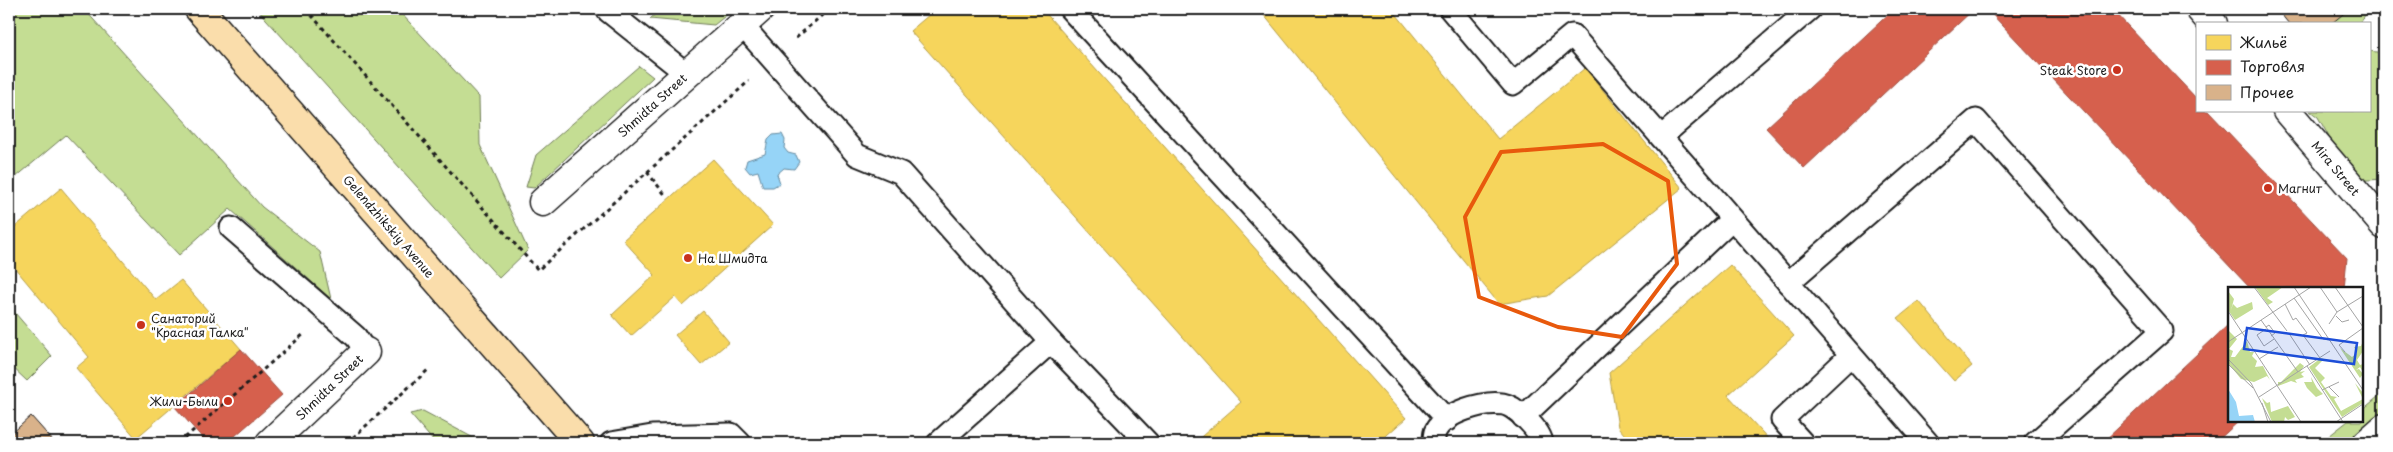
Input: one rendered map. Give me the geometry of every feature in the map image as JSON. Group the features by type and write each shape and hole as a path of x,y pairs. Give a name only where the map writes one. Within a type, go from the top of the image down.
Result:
{"main road":[{"name":"Gelendzhikskiy Avenue","path":"199,9 580,443"}],"street":[{"path":"2200,9 2211,22"},
{"name":"Shmidta Street","path":"543,202 751,17"},
{"name":"Mira Street","path":"2288,112 2384,225"},
{"name":"Shmidta Street","path":"270,443 366,352"},
{"path":"2367,443 2384,428"}],"lane":[{"path":"1070,9 1447,420"},
{"path":"1450,9 1514,84 1572,35 1928,443"},
{"path":"1661,137 1810,9"},
{"path":"608,11 687,74"},
{"path":"751,17 772,60 857,155 901,173 1051,342 1148,443"},
{"path":"1788,283 1976,120 2162,331 2035,443"},
{"path":"1523,417 1732,218"},
{"path":"230,228 356,337 366,352"},
{"path":"938,443 1051,342"},
{"path":"1803,443 1782,420 1852,355"},
{"path":"1434,443 1435,431 1451,415 1476,405 1504,404 1530,422 1542,437 1542,443"},
{"path":"611,443 652,436 731,434 740,443"}],"path":[{"path":"306,9 538,270 829,9"},
{"path":"647,172 667,196"},
{"path":"179,443 306,332"},
{"path":"347,443 430,370"}],"highlighted area":[{"path":"1603,144 1668,181 1677,264 1622,337 1558,327 1479,297 1465,217 1501,152"}],"green space":[{"path":"9,9 84,9 262,207 320,252 331,299 230,209 179,255 66,135 9,183"},
{"path":"257,9 397,9 479,97 480,145 528,250 499,278"},
{"path":"661,9 734,9 714,25 650,19"},
{"path":"2313,9 2383,9 2367,13 2360,22 2329,22"},
{"path":"2370,51 2384,53 2384,98 2380,121 2384,126 2384,179 2352,181 2325,150 2329,137 2318,117 2311,112 2370,112"},
{"path":"639,66 653,77 534,188 526,187 536,155"},
{"path":"9,306 52,356 27,381 9,364"},
{"path":"2384,392 2384,443 2320,443 2347,422 2363,422 2363,409"},
{"path":"423,411 483,443 435,443 410,414"}],"water":[{"path":"782,134 785,140 784,148 788,153 796,155 799,162 794,169 784,168 777,174 780,183 773,187 763,187 758,171 750,173 745,167 747,160 765,154 768,140 773,135"}],"building: Жильё":[{"path":"936,9 1042,9 1406,418 1378,443 1194,443 1241,402 910,31"},
{"path":"1259,9 1392,9 1498,139 1585,68 1682,188 1548,296 1499,304"},
{"name":"На Шмидта","path":"713,159 773,225 683,306 675,297 631,336 612,315 655,275 623,240"},
{"name":"Санаторий \"Красная Талка\"","path":"61,188 156,300 181,280 241,349 136,438 76,368 89,357 9,261 9,232"},
{"path":"1730,265 1794,336 1728,395 1772,443 1632,443 1618,427 1609,373"},
{"path":"1919,301 1972,366 1954,381 1898,318"},
{"path":"703,311 729,342 701,365 675,335"}],"building: Торговля":[{"path":"1894,9 1974,9 1804,168 1766,128"},
{"path":"1987,9 2112,9 2196,98 2196,112 2209,112 2347,258 2344,287 2249,287"},
{"path":"2228,325 2228,422 2238,422 2215,443 2102,443"},
{"name":"Жили-Были","path":"241,349 282,395 227,443 207,443 175,407"}],"building: Прочее":[{"path":"2277,9 2349,9 2333,22 2287,22"},
{"path":"31,416 55,443 9,443 9,436"}],"place":[{"name":"Steak Store","path":"2117,70"},
{"name":"Магнит","path":"2268,188"},
{"name":"На Шмидта","path":"688,258"},
{"name":"Санаторий \"Красная Талка\"","path":"141,325"},
{"name":"Жили-Были","path":"228,401"}]}
